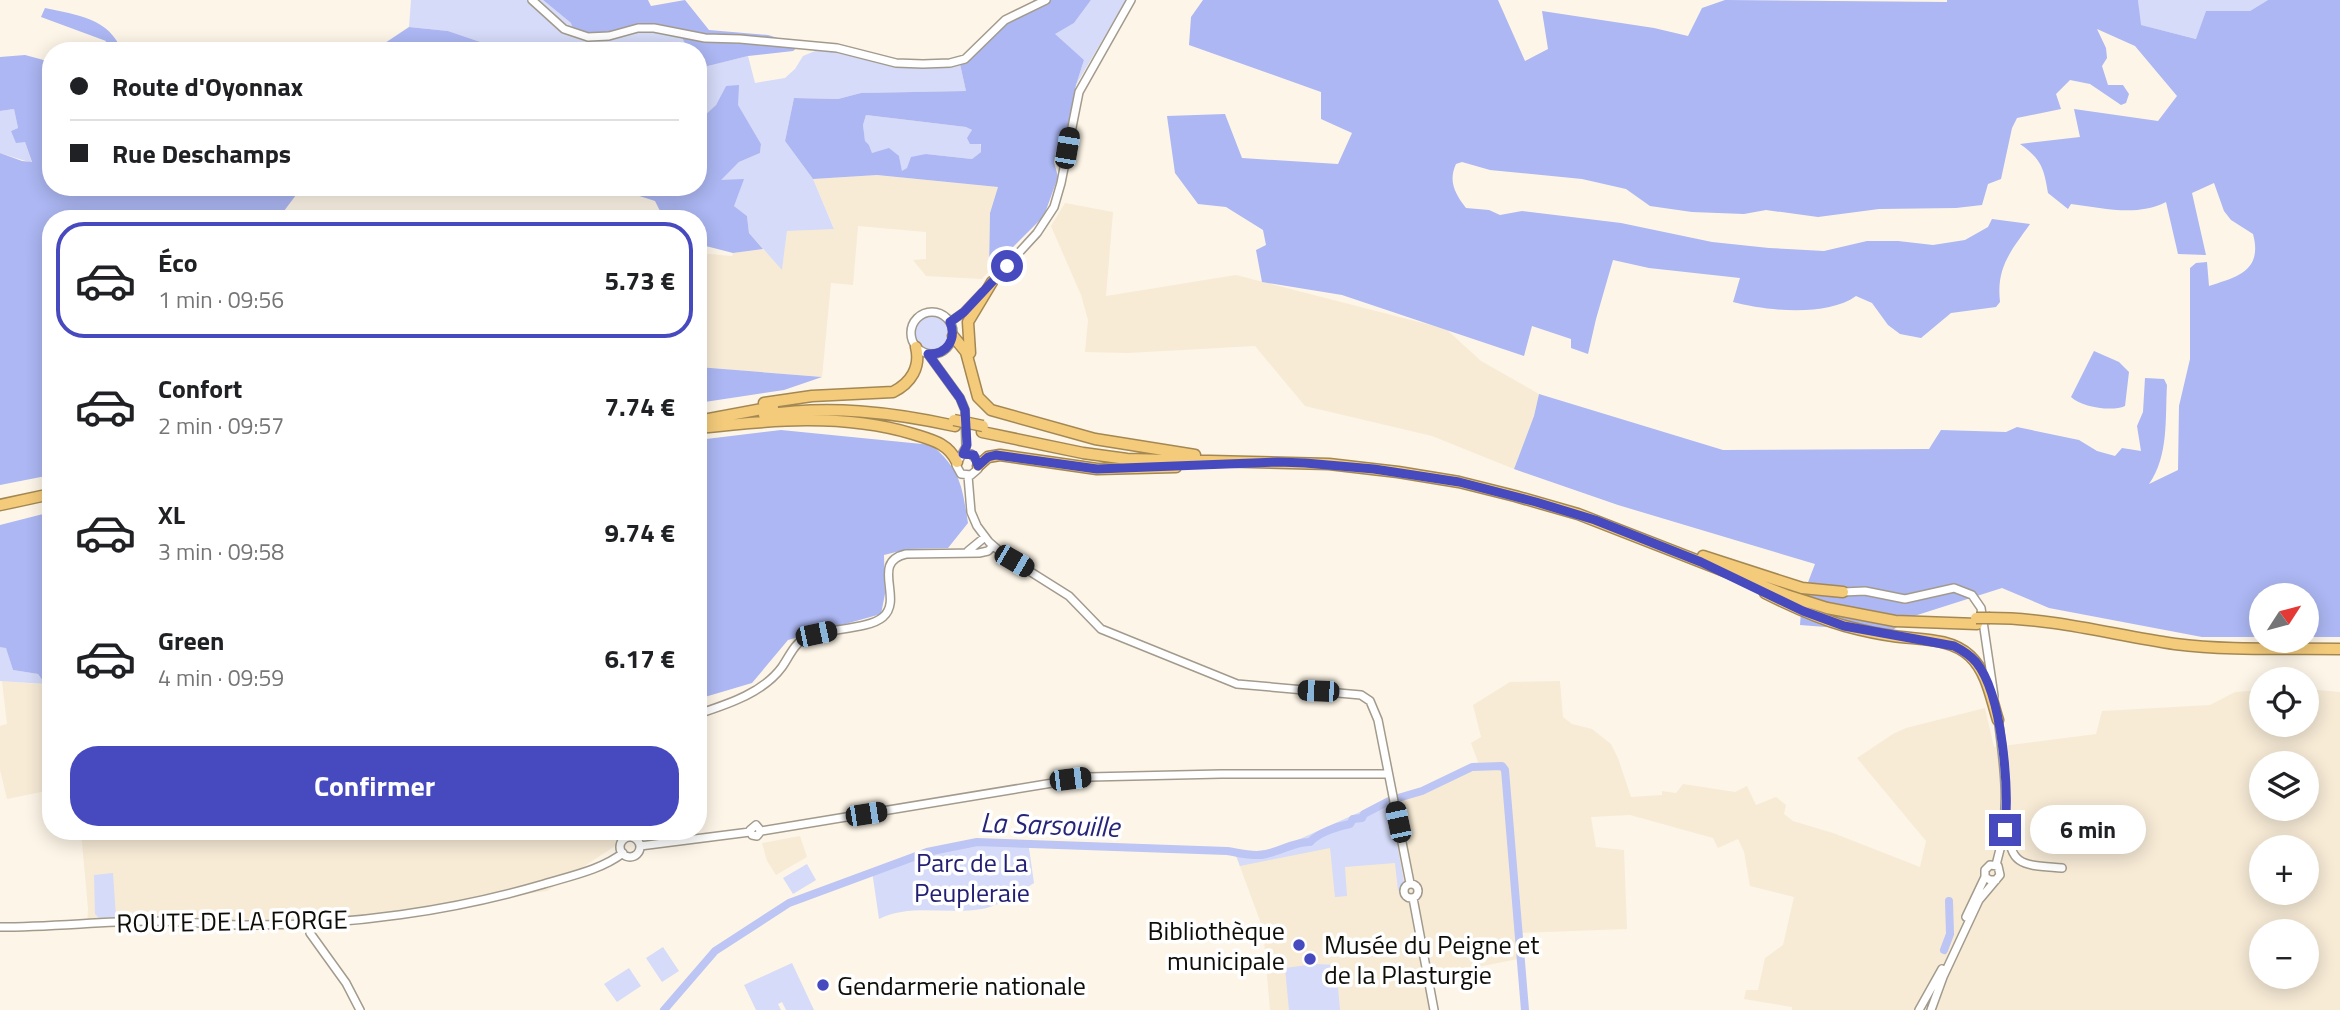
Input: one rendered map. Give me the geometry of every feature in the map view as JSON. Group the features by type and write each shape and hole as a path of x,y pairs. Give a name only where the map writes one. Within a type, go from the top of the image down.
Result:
{"highway":[{"path":"971,371 968,323 992,282"},
{"path":"953,336 966,352 980,400 988,408 1095,439 1195,455"},
{"path":"707,418 794,398 893,392 914,374 918,360 916,347"},
{"path":"707,418 779,406 829,403 890,407 1083,453 1127,459 1278,462 1374,469 1478,486 1578,514 1702,559 1802,588 1843,592"},
{"path":"707,426 767,414 819,410 889,414 955,423"},
{"path":"707,427 799,419 856,422 937,441 960,458"},
{"path":"983,429 1112,451 1328,458 1452,475 1565,504 1786,595 1844,613 1895,621 1978,617 1989,625 2061,629 2195,653 2340,656"},
{"path":"978,466 988,457 996,455 1097,469 1278,462"},
{"path":"0,499 42,490"},
{"path":"0,505 42,496"},
{"path":"1702,559 1819,618 1869,632 1943,643 1960,649 1981,669 1998,720"},
{"path":"1989,625 2052,621 2161,642 2210,648 2340,649"}],"main road":[{"path":"532,0 564,29 588,37 609,36 638,28 654,28 705,38 837,48 895,63 944,64 965,59 1005,20 1046,0"},
{"path":"950,322 964,312 1037,233 1054,206 1079,92 1131,0"},
{"path":"936,312 950,322 953,336 951,343 942,352 940,361 943,371 969,409 974,455 978,466 976,472 968,476 959,472 960,458 967,445 965,410 960,398 928,354 916,347 910,332 921,315 936,312"},
{"path":"928,354 942,352"},
{"path":"960,458 974,455"},
{"path":"968,476 971,513 993,546 1060,589 1098,626 1114,635 1237,684 1351,693 1366,697 1376,712 1409,884 1403,891 1406,897 1413,898 1434,1010"},
{"path":"964,553 973,549 985,537"},
{"path":"707,711 765,684 782,667 795,647 806,638 884,617 891,604 888,570 891,562 898,557 906,554 986,552 993,546"},
{"path":"1843,592 1872,592 1905,599 1954,588 1972,595 1978,617 1989,625 2010,807 2008,841 2011,852 2026,864 2062,868"},
{"path":"1931,1010 1943,977 1979,900 2001,872 1996,865 2007,813 2005,765"},
{"path":"707,837 750,832 751,827 756,825 761,831 1079,778 1221,774 1388,774"},
{"path":"623,840 622,853 634,856 639,852 637,840"},
{"path":"640,846 687,840"},
{"name":"ROUTE DE LA FORGE","path":"0,927 141,921 243,925 309,923 404,914 519,891 589,870 622,853"},
{"path":"1919,1010 1939,975 1985,877 1984,870 1987,866 1996,865"},
{"path":"1985,877 1996,880"},
{"path":"309,923 310,933 346,983 360,1010"}],"shaded area":[{"path":"543,0 648,0 651,6 685,0 709,30 768,35 801,45 793,51 748,56 707,66 707,42 684,42 681,35 635,29 590,39 574,31 571,23"},
{"path":"1034,0 1091,0 1074,23 1055,34 1084,60 1064,144 1056,151 1054,162 1058,177 1044,216 989,271 990,213 998,187 877,175 813,179 785,141 794,98 838,99 861,93 966,91 960,64","holes":["866,115 966,127 972,130 967,138 970,144 981,144 981,152 972,159 926,154 911,157 907,168 902,171 899,156 889,148 872,153 865,141 863,125"]},
{"path":"1203,0 1498,0 1525,61 1548,49 1542,11 1654,28 1688,36 1702,8 1725,0 2138,0 2141,25 2196,39 2206,11 2250,11 2268,0 2340,0 2340,637 2319,637 2319,583 2249,583 2249,637 2202,637 2049,608 2002,588 1911,617 1890,632 1800,625 1802,598 1815,564 1618,505 1514,469 1534,416 1539,394 1723,450 1929,449 1941,430 2006,432 2017,427 2079,440 2097,451 2115,456 2122,448 2141,451 2137,426 2143,412 2145,378 2164,379 2167,385 2163,449 2149,484 2178,470 2179,406 2190,359 2190,268 2196,263 2207,262 2209,286 2238,275 2251,264 2254,256 2253,234 2231,220 2224,211 2214,183 2192,193 2206,255 2178,254 2166,202 2155,207 2131,210 2071,204 2068,209 2048,193 2040,165 2033,154 2020,144 2080,137 2074,109 2158,121 2177,96 2135,46 2097,29 2106,48 2107,58 2102,66 2108,85 2123,85 2129,94 2126,103 2121,105 2090,84 2070,80 2056,94 2061,109 2017,118 2012,128 2001,179 1988,184 1982,205 1879,209 1818,217 1766,210 1744,214 1692,212 1650,206 1626,189 1582,179 1490,170 1462,162 1456,164 1454,187 1466,208 1489,210 1500,215 1522,211 1621,223 1712,242 1769,248 1824,251 1867,241 1933,245 1965,240 1988,227 1992,219 2030,224 2006,260 2000,279 2000,302 1996,307 1951,313 1921,338 1900,334 1888,325 1872,303 1856,296 1844,303 1813,310 1762,308 1733,302 1740,278 1649,268 1613,260 1588,354 1571,348 1571,339 1532,326 1524,356 1342,295 1262,282 1256,250 1266,245 1263,230 1226,207 1198,204 1175,173 1167,116 1225,114 1242,158 1338,164 1352,133 1321,119 1321,92 1189,45 1191,17"},
{"path":"45,8 80,16 109,31 117,42 106,42 41,17"},
{"path":"409,27 448,31 480,42 386,42"},
{"path":"25,55 42,60 42,196 295,196 285,210 42,210 42,477 0,485 0,153 32,162 25,142 16,143 11,131 18,128 14,109 0,111 0,57"},
{"path":"739,85 738,105 761,144 760,153 739,162 721,180 744,179 734,206 747,216 749,233 763,249 733,253 707,246 707,210 660,210 655,201 640,196 707,196 707,113 716,105 726,86"},
{"path":"877,175 998,187 990,213 989,271 982,279 926,276 913,260 926,259 926,232 858,226 853,285 831,283 822,377 707,368 707,254 732,256 733,253 763,249 782,269 787,231 834,228 813,179"},
{"path":"1065,203 1113,212 1106,296 1236,275 1446,329 1481,361 1539,394 1534,416 1514,469 1432,436 1305,406 1255,346 1128,353 1085,352 1088,320 1081,295 1051,226"},
{"path":"2094,351 2119,362 2129,372 2125,406 2097,408 2071,397"},
{"path":"707,368 822,377 784,390 707,402"},
{"path":"781,430 932,445 955,471 968,523 948,548 908,549 884,555 885,594 881,614 788,640 752,683 707,696 707,439"},
{"path":"42,514 42,680 38,674 13,670 6,648 0,647 0,525"},
{"path":"2,681 42,684 42,792 7,799 0,770 0,726 7,724"},
{"path":"1560,681 1563,717 1572,724 1592,729 1611,744 1631,797 1662,795 1662,791 1676,793 1683,784 1735,792 1747,786 1756,805 1776,797 1786,805 1784,814 1793,821 1833,833 1920,867 1926,841 1857,758 1906,728 1985,708 1994,747 2096,734 2102,711 2210,705 2235,692 2249,691 2249,737 2319,737 2319,690 2340,692 2340,1010 1792,1010 1792,1007 1744,999 1746,990 1758,990 1765,958 1783,945 1794,897 1750,886 1744,852 1738,839 1718,848 1713,838 1630,815 1591,817 1596,847 1624,850 1627,929 1516,933 1518,959 1428,977 1434,1010 1270,1010 1263,929 1235,853 1251,856 1271,852 1389,799 1419,793 1456,772 1479,765 1471,743 1481,737 1473,705 1510,682"},
{"path":"800,836 807,857 776,875 767,861 762,843"},
{"path":"82,840 621,840 547,891 306,923 87,927"}],"green space":[{"path":"411,0 543,0 571,23 681,35 684,42 480,42 448,31 409,27"},
{"path":"1091,0 1126,0 1076,85 1084,60 1054,34 1074,23"},
{"path":"2138,0 2268,0 2250,11 2206,11 2197,39 2140,25"},
{"path":"820,49 893,66 960,64 966,91 861,93 838,99 794,98 785,141 813,179 834,229 787,231 782,270 749,233 747,216 734,206 720,180 739,162 760,153 761,144 726,86 716,105 707,114 707,66 748,56 755,83 785,78 803,56"},
{"path":"14,109 18,128 11,131 25,142 32,163 0,153 0,111"},
{"path":"866,115 966,127 978,137 981,152 972,159 926,154 902,172 899,156 872,153 865,142 863,125"},
{"path":"934,314 946,322 950,334 945,346 930,351 917,345 913,333 919,320"},
{"path":"0,647 6,647 13,670 38,674 42,684 0,681"},
{"path":"1389,799 1404,882 1398,891 1395,863 1345,867 1347,896 1335,897 1330,848 1240,866 1235,853 1251,856 1271,852"},
{"name":"Parc de La Peupleraie","path":"977,842 1029,848 1034,883 1009,899 988,907 968,910 916,910 879,919 872,871 927,852"},
{"path":"807,864 816,880 793,894 783,878"},
{"path":"113,873 116,917 99,918 95,914 94,875"},
{"path":"663,947 679,971 662,982 646,958"},
{"path":"792,963 814,1010 786,1010 782,1002 778,1004 781,1010 756,1010 744,985"},
{"path":"1315,964 1336,965 1340,1010 1289,1010 1285,968"},
{"path":"629,968 641,986 617,1002 604,984"}],"waterway":[{"name":"La Sarsouille","path":"1398,798 1422,791 1472,767 1502,766 1505,770 1525,1010"},
{"name":"La Sarsouille","path":"664,1010 715,951 789,903 927,852 977,842 1227,851 1261,855 1310,842 1329,830 1350,824 1353,819 1362,818 1364,814 1389,801"},
{"path":"1944,950 1950,934 1949,901"}],"place":[{"name":"Bibliothèque municipale","path":"1299,945"},
{"name":"Musée du Peigne et de la Plasturgie","path":"1310,959"},
{"name":"Gendarmerie nationale","path":"823,985"}],"route":[{"path":"1007,266 964,312 950,322 953,336 947,348 933,355 928,354 961,400 966,415 967,445 963,454 974,455 978,466 988,457 996,455 1097,469 1278,462 1329,464 1437,478 1478,486 1595,520 1701,562 1819,618 1869,632 1947,643 1967,653 1981,669 1998,720 2007,784 2005,830"}]}
